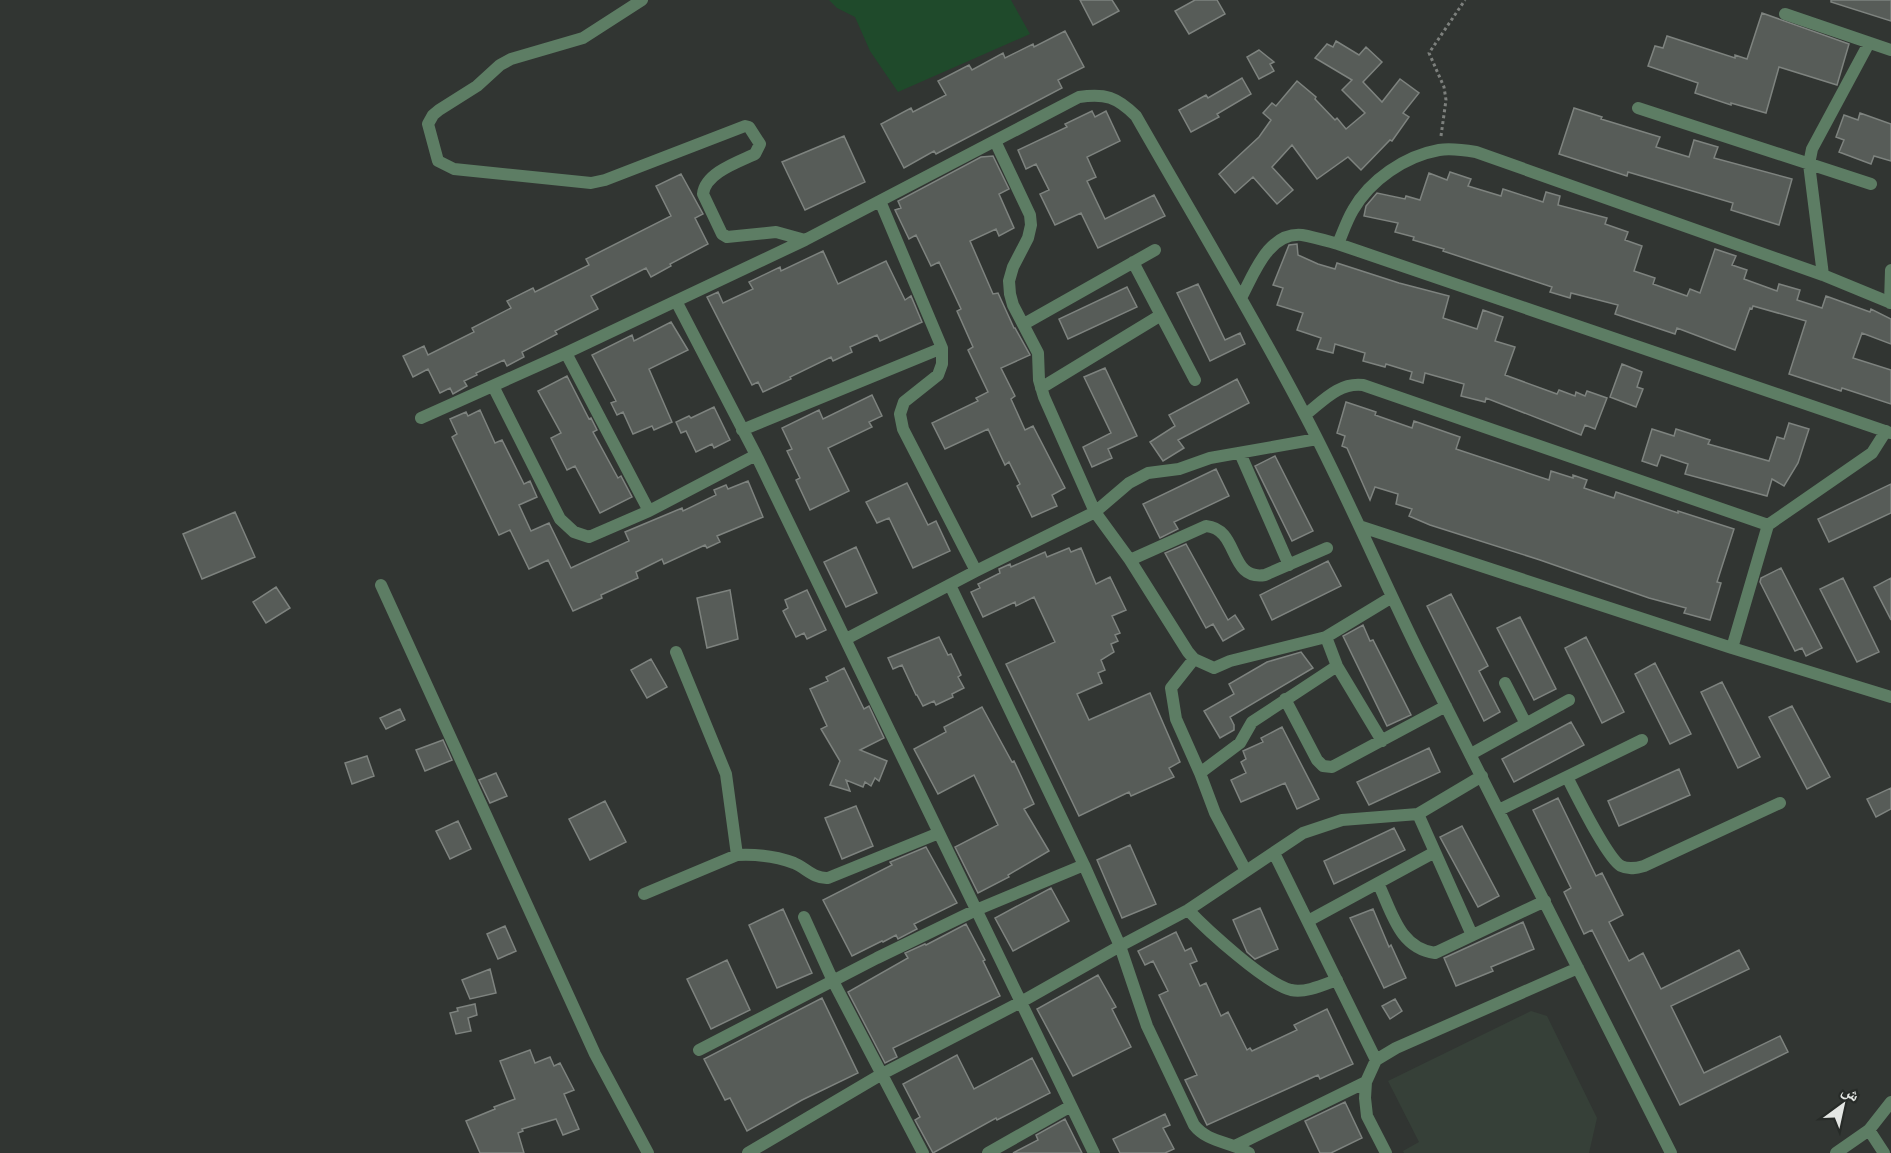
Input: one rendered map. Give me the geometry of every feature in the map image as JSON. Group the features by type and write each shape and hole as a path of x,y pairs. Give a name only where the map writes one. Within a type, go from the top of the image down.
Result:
{"street":[{"path":"642,0 583,38 511,59 500,65 477,86 439,110 428,124 438,161 454,169 591,183 605,180 745,126 749,127 760,144 759,149 755,154 710,179 703,189 703,194 722,234 731,238 776,232 805,240"},
{"path":"1785,14 1891,50"},
{"path":"1822,275 1809,164 1814,142 1869,43"},
{"path":"421,418 566,353 805,240 1079,97 1109,96 1124,104 1136,116 1241,298 1305,415 1362,527 1392,597 1446,706 1671,1153"},
{"path":"1638,108 1871,184"},
{"path":"995,141 1030,215 1031,225 1028,238 1013,267 1010,294 1038,353 1041,388 1095,512 1130,560 1194,659 1214,668 1230,661 1326,637 1392,597"},
{"path":"1338,244 1353,209 1367,190 1388,172 1413,158 1439,150 1458,149 1476,152 1822,275 1891,303 1891,270"},
{"path":"880,201 942,348 942,364 938,375 904,402 900,414 903,429 976,571"},
{"path":"1241,298 1262,258 1272,245 1284,238 1300,235 1338,244 1888,432 1872,453 1768,525 1732,648"},
{"path":"1024,324 1155,250"},
{"path":"1133,262 1195,380"},
{"path":"676,301 756,455 1094,1153"},
{"path":"1041,388 1161,315"},
{"path":"742,430 942,348"},
{"path":"566,353 649,511"},
{"path":"1305,415 1342,386 1363,385 1768,525"},
{"path":"493,386 560,519 574,532 589,537 649,511 756,455"},
{"path":"846,639 1095,512 1129,483 1148,473 1179,470 1210,458 1317,439"},
{"path":"1240,453 1289,564"},
{"path":"1130,560 1206,526 1217,528 1225,534 1242,569 1249,574 1264,575 1327,548"},
{"path":"1362,527 1732,648 1891,697"},
{"path":"381,585 595,1054 648,1153"},
{"path":"950,585 1084,865 1120,946 1147,1026 1194,1125 1206,1137 1237,1145 1249,1153"},
{"path":"1326,637 1337,666 1382,741"},
{"path":"676,652 726,774 737,855"},
{"path":"1194,659 1171,688 1176,719 1215,813 1246,871"},
{"path":"1200,773 1240,743 1252,722 1337,666"},
{"path":"1505,683 1526,724"},
{"path":"1285,699 1317,760 1323,766 1332,767 1446,706"},
{"path":"1471,754 1569,700"},
{"path":"1499,810 1642,740"},
{"path":"748,1153 882,1074 1021,1002 1188,910 1303,833 1342,820 1418,813 1482,776"},
{"path":"1567,777 1610,855 1621,866 1629,868 1644,866 1780,803"},
{"path":"1418,813 1472,935"},
{"path":"644,894 737,855 751,854 780,858 806,869 817,877 828,878 939,833"},
{"path":"1308,921 1435,852"},
{"path":"1274,853 1376,1060"},
{"path":"699,1050 976,910 1084,865"},
{"path":"1378,883 1404,937 1422,951 1435,953 1545,902"},
{"path":"1188,910 1265,977 1292,990 1313,988 1337,980"},
{"path":"804,918 832,981 923,1153"},
{"path":"1386,1153 1368,1116 1365,1098 1366,1082 1376,1060 1396,1048 1578,968"},
{"path":"1237,1145 1366,1082"},
{"path":"1836,1153 1869,1130 1891,1102"},
{"path":"988,1153 1071,1106"},
{"path":"1869,1130 1884,1153"}],"path":[{"path":"1439,150 1446,100 1444,87 1429,52 1465,0"}],"shaded area":[{"path":"1531,1011 1547,1016 1597,1118 1589,1153 1404,1153 1403,1151 1419,1142 1388,1081"}],"green space":[{"path":"829,0 1011,0 1030,34 898,92 870,51 855,17 837,8"}],"building":[{"path":"1080,0 1112,0 1119,11 1093,25"},
{"path":"1195,0 1217,0 1225,14 1189,34 1175,11"},
{"path":"1831,0 1891,0 1891,21 1831,2"},
{"path":"1762,13 1849,44 1837,85 1779,67 1766,113 1695,93 1698,83 1648,66 1655,46 1663,48 1667,36 1735,58 1735,55 1747,59"},
{"path":"1065,31 1084,67 1058,80 1062,88 936,154 934,151 904,168 881,124 911,108 913,112 946,95 938,81 969,65 972,70 1003,53 1005,58 1033,44 1034,47"},
{"path":"1336,41 1359,55 1366,47 1382,62 1363,82 1382,102 1400,79 1419,93 1403,113 1409,117 1392,141 1390,140 1361,170 1348,157 1317,179 1292,145 1272,167 1293,190 1277,204 1253,177 1235,193 1219,174 1259,137 1271,120 1263,113 1272,103 1276,106 1297,81 1316,97 1315,99 1346,129 1365,113 1342,90 1352,80 1315,58 1327,44 1333,47"},
{"path":"1259,50 1274,62 1270,64 1274,71 1259,79 1247,57"},
{"path":"1242,78 1251,94 1217,114 1219,117 1191,132 1179,110 1206,95 1208,98"},
{"path":"1574,108 1660,137 1656,147 1689,157 1694,140 1718,147 1714,158 1792,179 1779,225 1731,210 1733,203 1628,172 1627,176 1559,154"},
{"path":"1092,111 1095,117 1106,111 1120,141 1087,157 1096,177 1087,181 1105,219 1154,195 1165,216 1098,248 1081,213 1055,225 1040,194 1049,190 1036,164 1026,169 1018,150 1067,127 1065,124"},
{"path":"1860,113 1891,124 1891,161 1874,156 1871,164 1839,152 1844,140 1836,137 1844,115 1858,120"},
{"path":"844,136 865,182 805,210 782,162"},
{"path":"993,156 1009,189 999,194 1014,228 999,236 996,229 970,241 993,294 998,293 1014,328 1030,355 1001,368 1015,396 1011,399 1025,430 1033,426 1065,488 1052,495 1057,506 1032,517 1017,486 1020,484 1009,462 1005,465 988,429 945,449 932,423 978,401 976,398 988,392 968,350 973,347 957,311 961,309 939,262 931,266 916,235 909,239 895,210 901,208 898,201 981,157"},
{"path":"1450,172 1471,179 1468,186 1501,196 1503,189 1543,202 1546,192 1560,196 1558,205 1607,218 1605,224 1628,232 1625,240 1642,246 1634,271 1655,278 1653,284 1687,296 1690,289 1700,293 1715,249 1736,256 1732,265 1747,270 1744,279 1777,291 1779,284 1800,290 1797,300 1822,308 1826,296 1870,312 1871,309 1891,319 1891,344 1862,333 1853,358 1891,370 1891,404 1789,374 1806,321 1753,306 1752,309 1750,308 1735,350 1677,328 1675,334 1615,314 1618,305 1571,293 1570,298 1550,292 1552,287 1443,251 1444,249 1413,240 1414,237 1395,232 1398,223 1364,216 1366,206 1377,193 1420,200 1429,173 1447,180"},
{"path":"681,174 703,214 695,218 708,244 651,277 646,268 591,296 598,309 555,331 557,334 522,352 524,357 507,366 504,360 476,373 477,375 464,381 467,386 453,394 450,388 440,393 428,369 413,377 403,356 424,346 428,355 474,332 472,328 511,308 507,301 533,288 535,292 589,265 586,259 671,216 656,186"},
{"path":"1297,244 1298,255 1318,264 1335,269 1337,263 1449,296 1443,318 1477,329 1483,310 1503,317 1495,341 1515,347 1505,375 1557,394 1559,390 1575,396 1576,392 1585,396 1587,391 1607,398 1595,429 1585,425 1581,435 1486,398 1485,402 1461,396 1464,384 1425,373 1423,383 1410,379 1412,372 1386,364 1385,367 1363,361 1365,353 1335,344 1333,353 1317,349 1321,338 1297,330 1303,313 1277,305 1283,288 1273,285 1289,245"},
{"path":"823,251 838,284 886,261 905,300 911,296 922,322 880,341 877,335 850,347 852,352 833,361 831,357 763,392 758,382 752,385 707,297 718,292 723,303 753,289 749,282 780,267 781,271"},
{"path":"1198,284 1225,340 1240,333 1245,344 1210,361 1177,293"},
{"path":"1127,287 1137,307 1068,339 1059,319"},
{"path":"671,322 688,350 649,369 672,422 654,430 652,426 633,434 623,412 617,415 611,403 616,401 592,355 632,335 634,341"},
{"path":"1622,364 1642,372 1637,387 1643,389 1636,407 1610,397"},
{"path":"1105,368 1137,436 1108,449 1112,458 1092,467 1083,447 1111,433 1084,377"},
{"path":"567,376 597,430 593,432 618,478 621,476 632,497 600,513 575,466 567,470 551,438 561,433 538,391"},
{"path":"1237,379 1249,403 1178,440 1184,448 1163,461 1150,442 1175,426 1169,415"},
{"path":"872,395 882,416 869,422 872,427 828,448 849,491 810,510 796,480 800,478 787,451 792,449 782,428 819,410 823,419"},
{"path":"1346,402 1412,428 1414,421 1460,437 1456,449 1549,480 1551,471 1573,478 1573,475 1587,480 1584,488 1614,498 1616,492 1734,529 1717,582 1721,583 1710,620 1684,613 1686,608 1649,598 1430,525 1409,516 1412,509 1396,504 1398,494 1375,487 1370,500 1347,448 1342,446 1345,436 1337,433"},
{"path":"714,407 730,440 714,448 712,444 696,452 686,431 681,433 676,422"},
{"path":"480,410 495,443 502,440 524,484 530,481 537,497 519,505 531,531 549,523 571,568 629,541 625,532 682,508 683,511 716,495 714,490 726,485 728,489 748,481 763,517 717,536 720,542 707,548 705,545 664,564 662,559 636,572 638,578 573,611 548,560 529,569 510,530 499,535 452,437 457,434 450,419 466,412 468,416"},
{"path":"1789,423 1809,429 1798,463 1784,486 1772,479 1767,496 1685,474 1688,464 1661,455 1657,466 1642,461 1652,429 1674,436 1676,429 1710,440 1708,444 1769,461 1777,437 1784,439"},
{"path":"1275,456 1313,531 1292,541 1255,466"},
{"path":"1216,469 1229,496 1174,522 1178,529 1160,538 1143,504"},
{"path":"907,483 928,525 936,521 950,551 913,568 889,518 877,523 866,502"},
{"path":"1891,484 1891,513 1829,542 1818,519"},
{"path":"235,512 255,557 202,579 183,534"},
{"path":"1186,544 1228,620 1235,615 1244,629 1223,641 1213,624 1206,628 1165,553"},
{"path":"856,547 877,593 846,607 824,562"},
{"path":"1069,548 1071,552 1081,548 1096,584 1110,577 1126,610 1112,616 1120,633 1115,635 1118,641 1111,644 1114,652 1101,660 1105,670 1098,673 1102,683 1077,694 1089,720 1150,693 1180,762 1169,768 1174,777 1131,796 1129,792 1079,816 1006,664 1055,642 1034,597 1016,606 1015,602 983,617 971,592 980,588 978,584 1000,573 999,569 1010,564 1011,567 1045,552 1047,557"},
{"path":"1328,561 1341,586 1272,620 1260,595"},
{"path":"1781,568 1822,648 1806,656 1802,648 1795,651 1760,582 1761,578"},
{"path":"1843,578 1879,652 1857,662 1820,589"},
{"path":"1891,578 1891,620 1874,587"},
{"path":"276,587 290,608 266,623 253,602"},
{"path":"730,590 738,639 707,648 697,598"},
{"path":"807,590 826,630 807,639 804,633 796,637 783,611 788,608 785,600"},
{"path":"1451,594 1488,666 1479,671 1500,712 1484,721 1427,606"},
{"path":"1520,617 1556,689 1534,700 1497,628"},
{"path":"1363,625 1411,715 1387,726 1343,636"},
{"path":"939,637 948,655 951,654 961,675 958,677 964,688 952,694 953,697 936,705 934,701 923,706 902,665 893,669 888,658"},
{"path":"1586,637 1624,712 1602,723 1565,648"},
{"path":"1301,652 1313,668 1230,717 1234,730 1220,738 1204,711 1234,694 1229,684 1267,662"},
{"path":"651,659 667,687 647,698 631,670"},
{"path":"1655,663 1691,734 1670,744 1635,674"},
{"path":"844,668 864,709 869,706 884,738 860,750 887,761 879,781 875,778 871,786 865,782 863,787 846,780 850,791 830,785 840,761 821,729 827,726 810,689 828,681 826,677"},
{"path":"1722,682 1760,757 1738,768 1701,692"},
{"path":"1792,706 1830,777 1807,789 1769,717"},
{"path":"982,707 1012,762 1014,761 1034,804 1024,809 1049,851 1008,875 1009,877 978,893 955,847 998,825 974,775 938,794 914,749 946,732 944,727"},
{"path":"400,709 405,720 386,729 380,718"},
{"path":"1571,722 1584,745 1514,782 1502,759"},
{"path":"1282,727 1319,799 1297,809 1285,783 1241,802 1231,780 1246,773 1241,762 1246,759 1243,751 1263,742 1261,738"},
{"path":"443,740 452,760 425,771 416,750"},
{"path":"1429,748 1440,772 1369,805 1357,782"},
{"path":"367,756 374,776 352,784 345,763"},
{"path":"1679,769 1690,795 1619,826 1608,801"},
{"path":"496,773 507,796 490,803 479,780"},
{"path":"1891,788 1891,809 1876,817 1867,799"},
{"path":"1558,798 1596,876 1602,873 1623,915 1609,922 1629,961 1643,953 1661,989 1739,950 1749,969 1671,1006 1704,1073 1780,1036 1788,1052 1680,1105 1592,930 1584,934 1564,892 1571,888 1533,810"},
{"path":"605,801 626,842 590,860 569,819"},
{"path":"856,806 873,846 842,859 825,818"},
{"path":"458,821 471,849 450,859 436,831"},
{"path":"1462,826 1499,896 1478,907 1440,837"},
{"path":"1394,828 1405,850 1334,884 1324,861"},
{"path":"1130,845 1156,904 1122,918 1097,860"},
{"path":"926,847 957,903 914,924 917,929 898,939 896,935 852,956 823,900 892,865 890,862"},
{"path":"1051,888 1069,921 1013,951 995,918"},
{"path":"1260,908 1278,949 1255,959 1247,952 1233,920"},
{"path":"783,909 812,973 777,988 749,925"},
{"path":"1373,909 1389,947 1391,945 1406,978 1384,988 1350,918"},
{"path":"1523,922 1534,949 1491,967 1493,971 1456,986 1444,958"},
{"path":"966,924 985,960 983,961 1000,996 893,1048 897,1057 885,1063 848,992 908,958 905,953"},
{"path":"505,926 516,951 498,959 487,934"},
{"path":"1176,932 1185,951 1191,948 1197,961 1190,964 1200,986 1206,983 1221,1016 1228,1012 1247,1050 1250,1048 1252,1051 1297,1030 1294,1025 1327,1009 1353,1064 1320,1079 1318,1075 1207,1125 1185,1080 1197,1075 1159,995 1168,991 1153,961 1145,965 1138,951"},
{"path":"727,960 750,1010 711,1029 687,979"},
{"path":"490,969 496,993 470,999 462,980"},
{"path":"1098,975 1116,1007 1112,1009 1131,1047 1073,1076 1037,1009"},
{"path":"822,998 858,1073 802,1100 747,1131 730,1098 725,1100 704,1059"},
{"path":"1395,999 1402,1011 1390,1019 1382,1006"},
{"path":"475,1004 477,1015 468,1018 471,1031 456,1034 450,1013 458,1011 457,1008"},
{"path":"530,1050 535,1063 550,1057 554,1066 560,1063 574,1090 564,1094 579,1129 563,1135 556,1119 522,1129 523,1131 518,1133 524,1153 480,1153 466,1121 515,1099 500,1061"},
{"path":"957,1055 974,1089 1032,1058 1050,1093 997,1120 996,1118 933,1153 915,1120 920,1117 903,1084"},
{"path":"1345,1102 1362,1138 1331,1153 1320,1153 1305,1121"},
{"path":"1165,1114 1170,1125 1163,1128 1174,1149 1165,1153 1120,1153 1113,1139"},
{"path":"1065,1119 1082,1153 1013,1153 1038,1140 1036,1135"}]}
